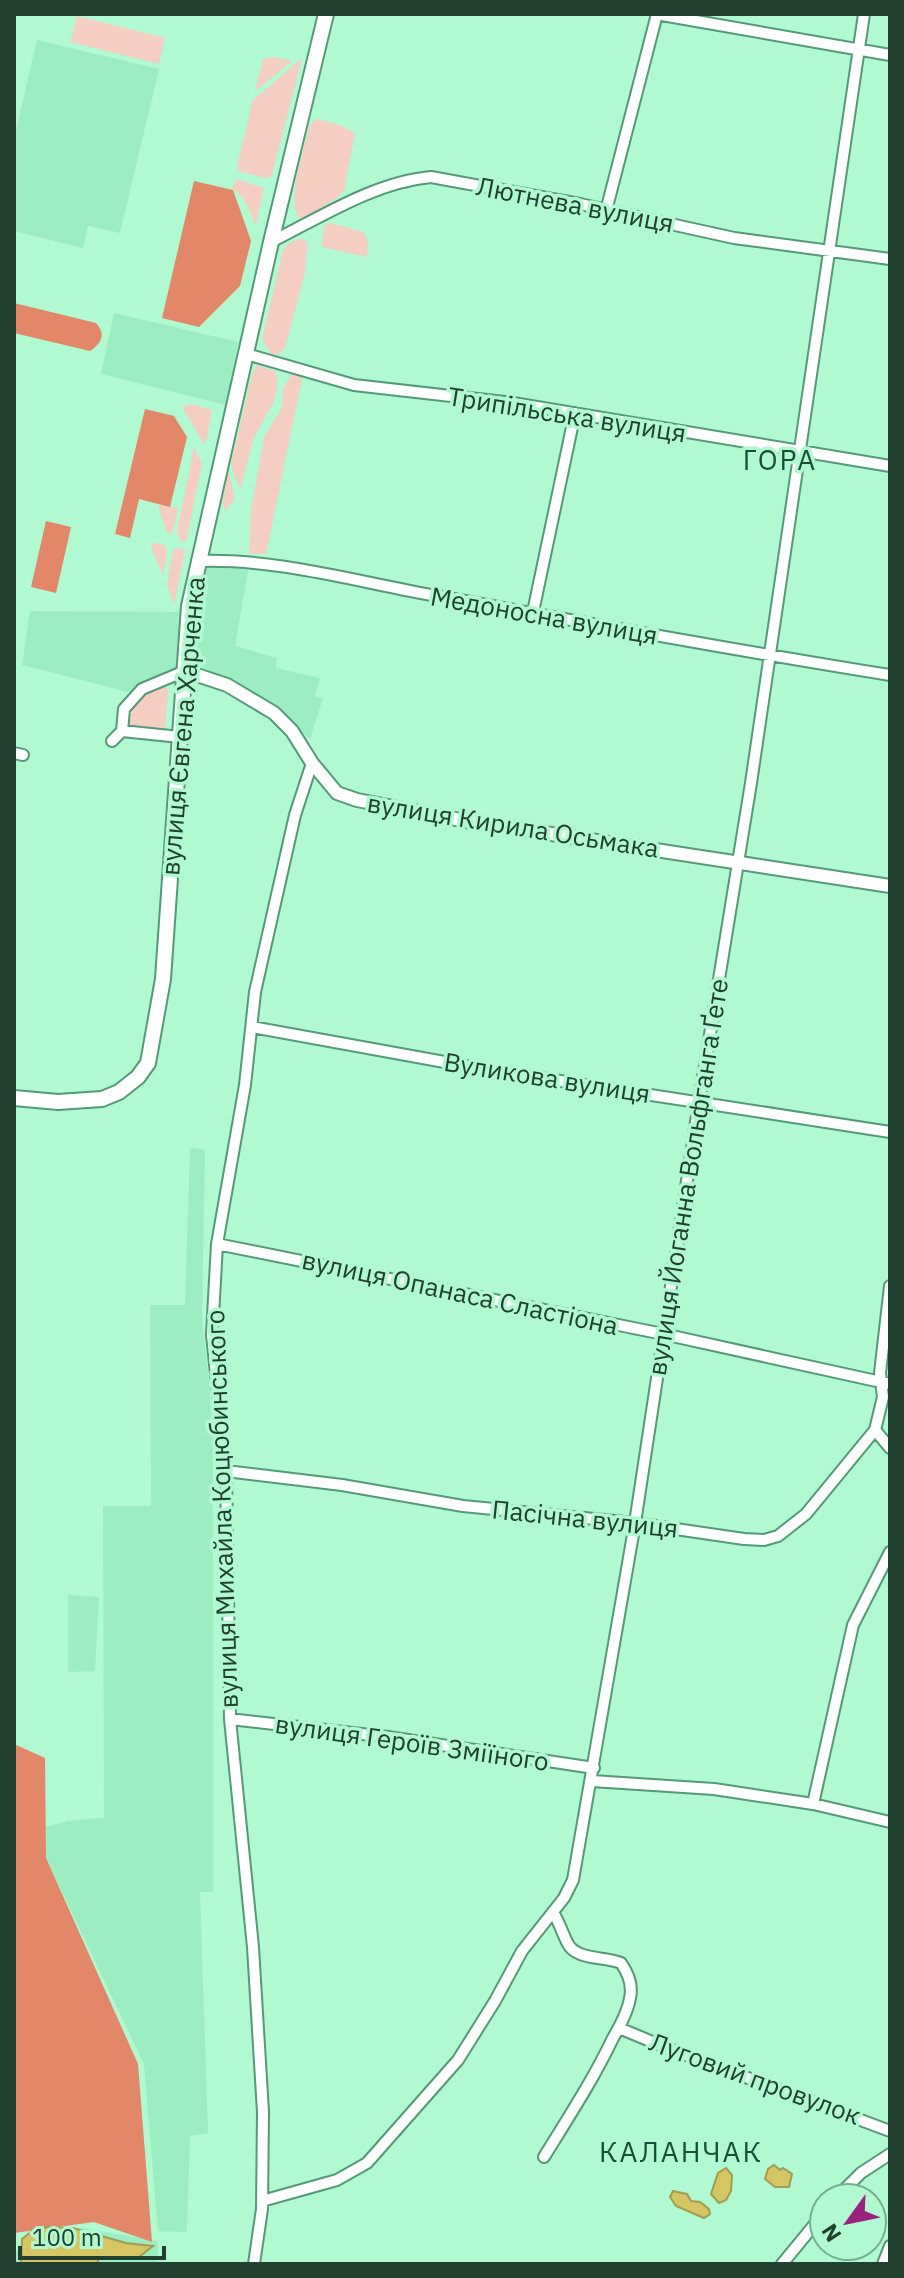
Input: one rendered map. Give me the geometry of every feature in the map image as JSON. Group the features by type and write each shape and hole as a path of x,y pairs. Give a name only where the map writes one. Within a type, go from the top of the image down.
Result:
{"main road":[{"name":"вулиця Євгена Харченка","path":"14,1098 58,1102 102,1099 119,1092 138,1077 148,1063 163,979 189,606 326,14"}],"street":[{"path":"606,211 657,14 890,55"},
{"name":"вулиця Йоганна Вольфганга Ґете","path":"262,2201 337,2180 367,2163 458,2060 489,2013 522,1951 553,1912 573,1880 635,1523 801,452 864,14"},
{"name":"Лютнева вулиця","path":"271,242 341,207 416,178 431,177 734,238 890,259"},
{"name":"Трипільська вулиця","path":"246,354 354,385 513,403 890,466"},
{"path":"533,612 575,413"},
{"name":"Медоносна вулиця","path":"197,561 244,562 533,612 698,645 890,675"},
{"path":"112,741 122,731 124,709 142,689 185,671"},
{"name":"вулиця Кирила Осьмака","path":"185,671 227,685 274,713 292,731 312,763 337,793 357,800 466,821 890,886"},
{"path":"122,731 180,737"},
{"name":"вулиця Михайла Коцюбинського","path":"254,2264 262,2201 263,2112 255,1977 230,1719 226,1471 212,1335 217,1244 235,1149 255,992 291,830 312,763"},
{"name":"Вуликова вулиця","path":"252,1027 483,1069 890,1132"},
{"name":"вулиця Опанаса Сластіона","path":"217,1244 663,1334 886,1383"},
{"path":"890,1286 880,1373 886,1383 875,1430 890,1448"},
{"name":"Пасічна вулиця","path":"226,1471 342,1485 463,1506 635,1523 764,1540 778,1536 806,1514 875,1430"},
{"path":"813,1804 853,1625 890,1552"},
{"name":"вулиця Героїв Зміїного","path":"230,1719 388,1737 594,1768"},
{"path":"592,1781 714,1789 813,1804 890,1822"},
{"name":"Луговий провулок","path":"544,2157 582,2099 630,2000 627,1972 621,1963 582,1955 573,1950 553,1912"},
{"name":"Луговий провулок","path":"619,2028 890,2131"},
{"path":"852,2182 890,2154"},
{"path":"782,2264 808,2232"},
{"path":"883,2264 890,2246"}],"shaded area":[{"path":"77,16 165,38 159,64 70,42"},
{"path":"37,40 159,69 120,233 88,226 83,248 14,231 14,139"},
{"path":"274,57 292,61 255,91 263,59"},
{"path":"302,58 272,175 268,179 239,171 237,166 253,100"},
{"path":"318,119 355,133 344,191 304,218 299,218 295,186 310,124"},
{"path":"237,179 264,188 256,225 243,198 232,188"},
{"path":"194,181 233,190 251,241 240,286 199,327 162,318"},
{"path":"331,223 363,232 368,240 367,257 322,247 324,226"},
{"path":"304,239 308,244 305,273 285,348 277,355 270,353 262,338 283,250"},
{"path":"14,303 96,323 102,335 100,342 90,351 14,333"},
{"path":"114,313 238,342 227,405 101,374"},
{"path":"257,365 275,371 277,389 253,441 240,490 231,464 252,374"},
{"path":"293,373 303,374 266,554 249,554 251,511 264,437 282,407 283,388"},
{"path":"191,404 212,410 205,446 182,407"},
{"path":"145,409 174,416 187,437 170,507 139,499 130,538 115,534"},
{"path":"194,447 202,463 186,542 181,541 177,532"},
{"path":"229,470 235,500 225,511 222,502"},
{"path":"159,504 178,508 173,532 167,534"},
{"path":"46,521 71,527 56,593 31,587"},
{"path":"153,543 163,544 167,551 163,576 151,547"},
{"path":"173,550 185,550 174,605 167,585"},
{"path":"208,564 248,570 235,646 277,658 276,668 320,678 315,696 323,698 310,739 261,699 229,679 214,675 196,657 193,644"},
{"path":"30,611 179,612 176,671 139,685 132,693 22,665"},
{"path":"162,687 168,688 165,731 129,729 133,706 141,696"},
{"path":"190,1148 205,1150 202,1317 213,1420 213,1892 200,1892 208,2133 190,2136 187,2232 158,2231 144,2064 42,1850 39,1829 67,1821 104,1818 103,1506 151,1506 150,1305 185,1305"},
{"path":"68,1595 99,1597 95,1671 68,1672"},
{"path":"14,1744 45,1758 46,1858 138,2064 152,2242 94,2222 14,2233"},
{"path":"774,2165 792,2174 789,2187 775,2187 765,2179 768,2169"},
{"path":"726,2168 732,2175 731,2191 726,2200 719,2203 711,2194 718,2173"},
{"path":"673,2191 687,2194 691,2201 700,2202 709,2209 710,2214 704,2218 676,2206 670,2197"},
{"path":"37,2227 73,2228 126,2243 153,2246 139,2257 99,2257 97,2264 21,2264 22,2239"},
{"path":"82,2228 158,2241 158,2264 14,2264 14,2252"}],"district":[{"name":"ГОРА","path":"780,460"},
{"name":"КАЛАНЧАК","path":"681,2152"}]}
